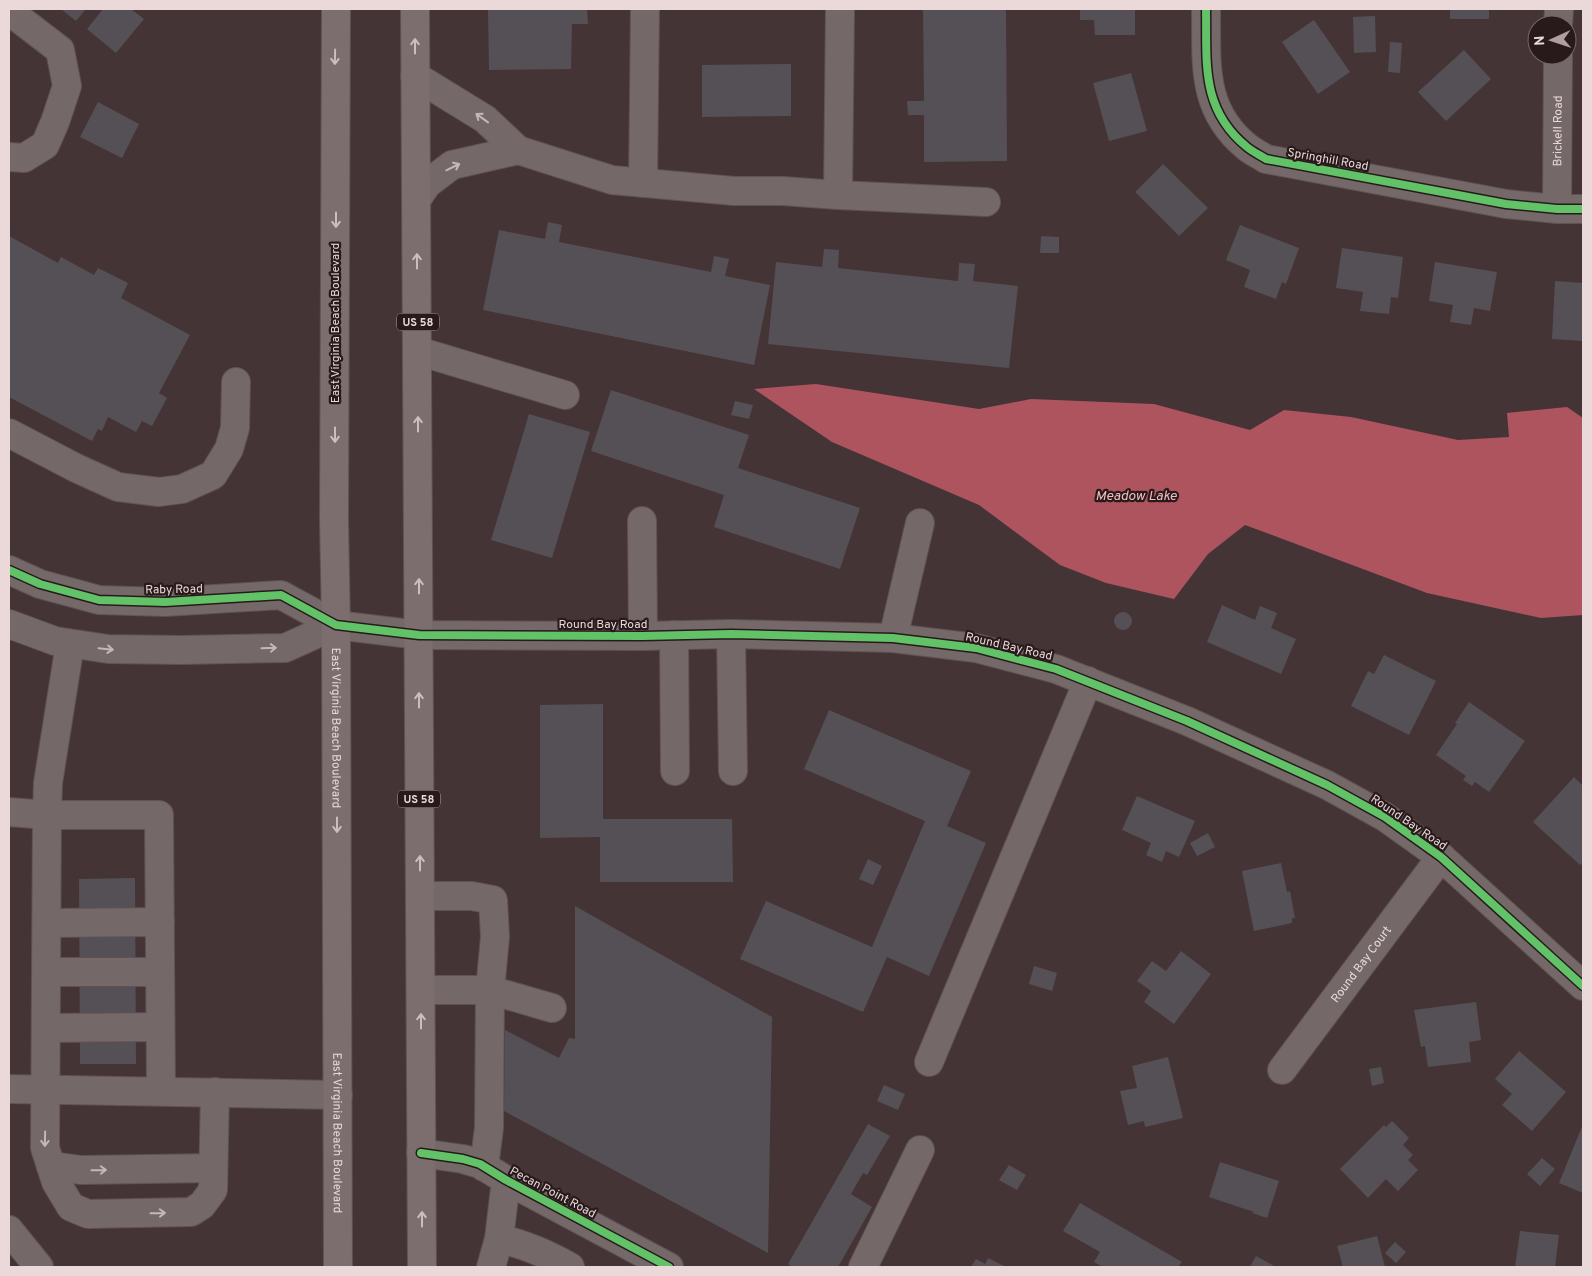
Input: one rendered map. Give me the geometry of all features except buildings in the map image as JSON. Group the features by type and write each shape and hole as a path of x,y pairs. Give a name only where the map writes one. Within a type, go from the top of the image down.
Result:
{"main road":[{"name":"East Virginia Beach Boulevard","path":"336,9 334,551 336,625 338,1267"},
{"name":"US 58","path":"415,9 422,1267"}],"street":[{"path":"643,183 645,9"},
{"path":"838,195 840,9"},
{"name":"Springhill Road","path":"1206,9 1207,76 1214,103 1228,127 1247,147 1266,159 1506,204 1570,209"},
{"path":"9,11 60,50 67,86 45,145 24,158 9,157"},
{"name":"Brickell Road","path":"1559,65 1570,209"},
{"path":"415,76 484,119 518,150 612,180 734,191 783,191 986,202"},
{"path":"417,199 428,184 452,166 518,150"},
{"path":"418,351 565,395"},
{"path":"9,433 76,468 118,486 159,492 182,489 213,474 229,449 235,428 236,382"},
{"path":"642,521 643,636"},
{"path":"892,638 920,523"},
{"name":"Raby Road","path":"9,570 40,584 99,600 165,602 281,595 336,625"},
{"path":"9,624 55,641 108,649 285,648 336,625"},
{"name":"Round Bay Road","path":"336,625 418,635 643,636 731,634 892,638 976,648 1056,669 1187,721 1327,785 1385,817 1441,856 1583,986"},
{"path":"731,634 733,771"},
{"path":"674,635 675,771"},
{"path":"70,644 48,783 45,1148 56,1182 71,1206 88,1214 192,1212 202,1205 212,1190 215,1092"},
{"path":"929,1062 1088,681"},
{"path":"9,812 47,815 159,815 161,1091"},
{"name":"Round Bay Court","path":"1282,1070 1441,856"},
{"path":"420,896 472,896 493,900 495,937 490,990 489,1128 495,1173 499,1238 491,1267"},
{"path":"47,922 160,922"},
{"path":"47,972 160,972"},
{"path":"421,990 490,990 552,1008"},
{"path":"46,1028 160,1027"},
{"path":"9,1090 338,1095"},
{"path":"863,1267 920,1150"},
{"name":"Pecan Point Road","path":"421,1153 463,1160 495,1173 669,1267"},
{"path":"50,1166 81,1170 213,1168"},
{"path":"9,1230 39,1267"},
{"path":"499,1238 520,1243 570,1267"}],"water":[{"name":"Meadow Lake","path":"816,384 979,409 1031,399 1154,404 1250,430 1284,410 1351,417 1458,440 1509,437 1507,413 1567,407 1583,418 1583,615 1541,618 1427,593 1245,525 1208,554 1174,599 1106,583 1060,565 979,505 832,442 754,389"}],"cycle path":[{"path":"1206,9 1207,66 1209,84 1214,101 1221,117 1232,132 1249,149 1266,159 1506,204 1557,209 1583,209"},
{"path":"9,570 40,584 99,600 165,602 281,595 336,625 419,635 643,636 731,634 893,638 976,648 1056,669 1187,721 1327,785 1385,817 1441,857 1583,986"},
{"path":"421,1153 463,1159 480,1164 506,1180 669,1267"}]}
